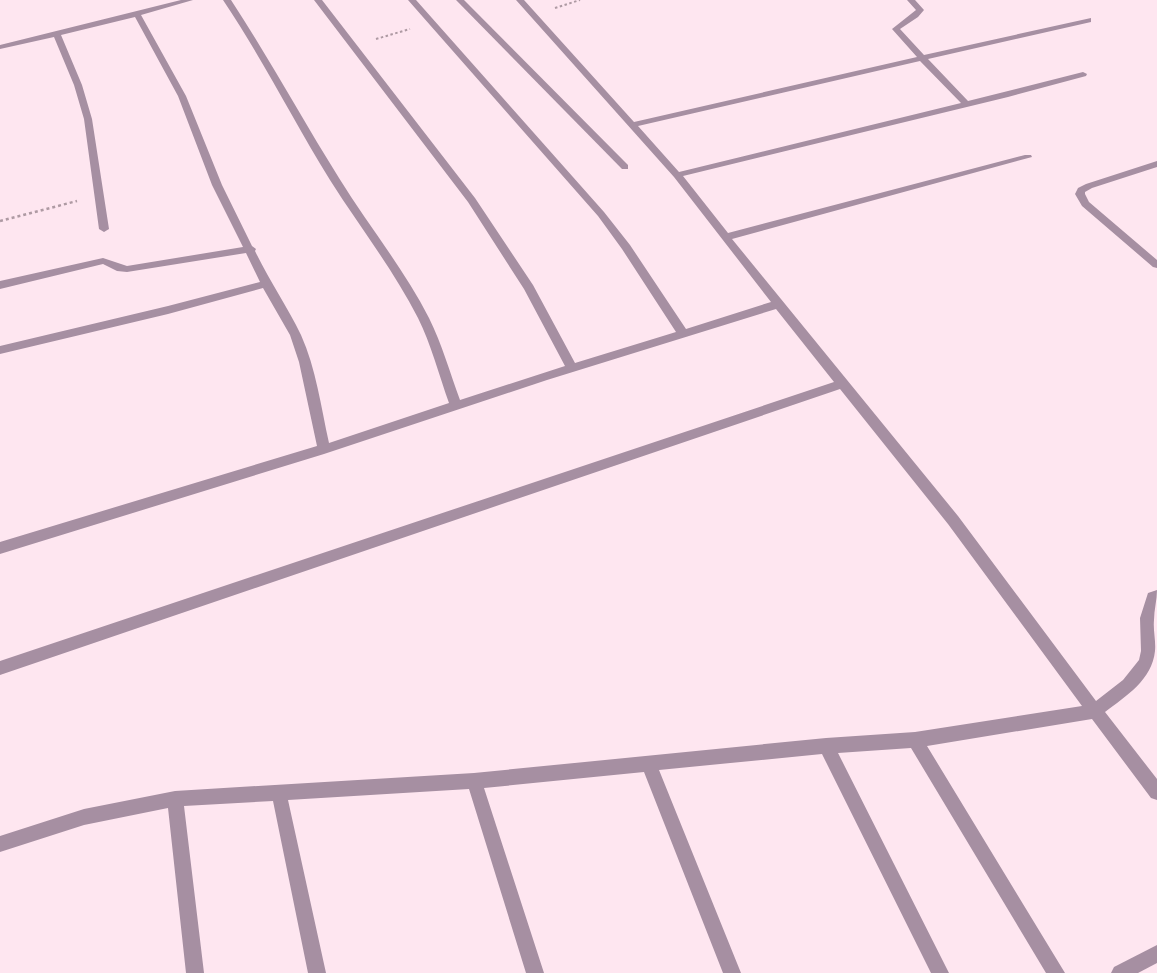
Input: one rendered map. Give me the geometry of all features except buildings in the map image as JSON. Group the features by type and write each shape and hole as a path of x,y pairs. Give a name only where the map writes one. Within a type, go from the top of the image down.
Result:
{"street":[{"path":"0,47 189,0"},
{"path":"227,0 258,47 270,71 335,180 397,273 424,319 456,406"},
{"path":"318,0 472,200 529,288 572,368"},
{"path":"412,0 602,214 626,246 683,333"},
{"path":"460,0 624,167"},
{"path":"520,0 677,175 778,304 953,520 1094,711 1157,792"},
{"path":"911,0 920,10 918,14 900,24 896,29 897,32 966,104"},
{"path":"137,14 182,96 217,185 266,284 287,320 305,362 324,449"},
{"path":"632,125 1088,20"},
{"path":"57,34 78,84 88,119 104,228"},
{"path":"677,175 1083,74"},
{"path":"726,237 1028,157"},
{"path":"1157,164 1089,186 1081,190 1080,194 1085,204 1157,265"},
{"path":"0,285 103,261 108,261 120,270 250,250"},
{"path":"0,350 168,310 266,284"},
{"path":"0,548 324,449 572,368 778,304"},
{"path":"0,668 843,383"},
{"path":"0,844 84,817 175,799 474,781 826,746 915,740 1094,711 1138,677 1148,653 1146,610 1152,598 1157,596"},
{"path":"915,740 1056,973"},
{"path":"826,746 940,973"},
{"path":"648,763 732,973"},
{"path":"474,781 535,973"},
{"path":"279,793 316,973"},
{"path":"175,799 194,973"},
{"path":"1120,973 1157,954"}],"path":[{"path":"354,46 432,22"},
{"path":"0,220 100,196"}]}
